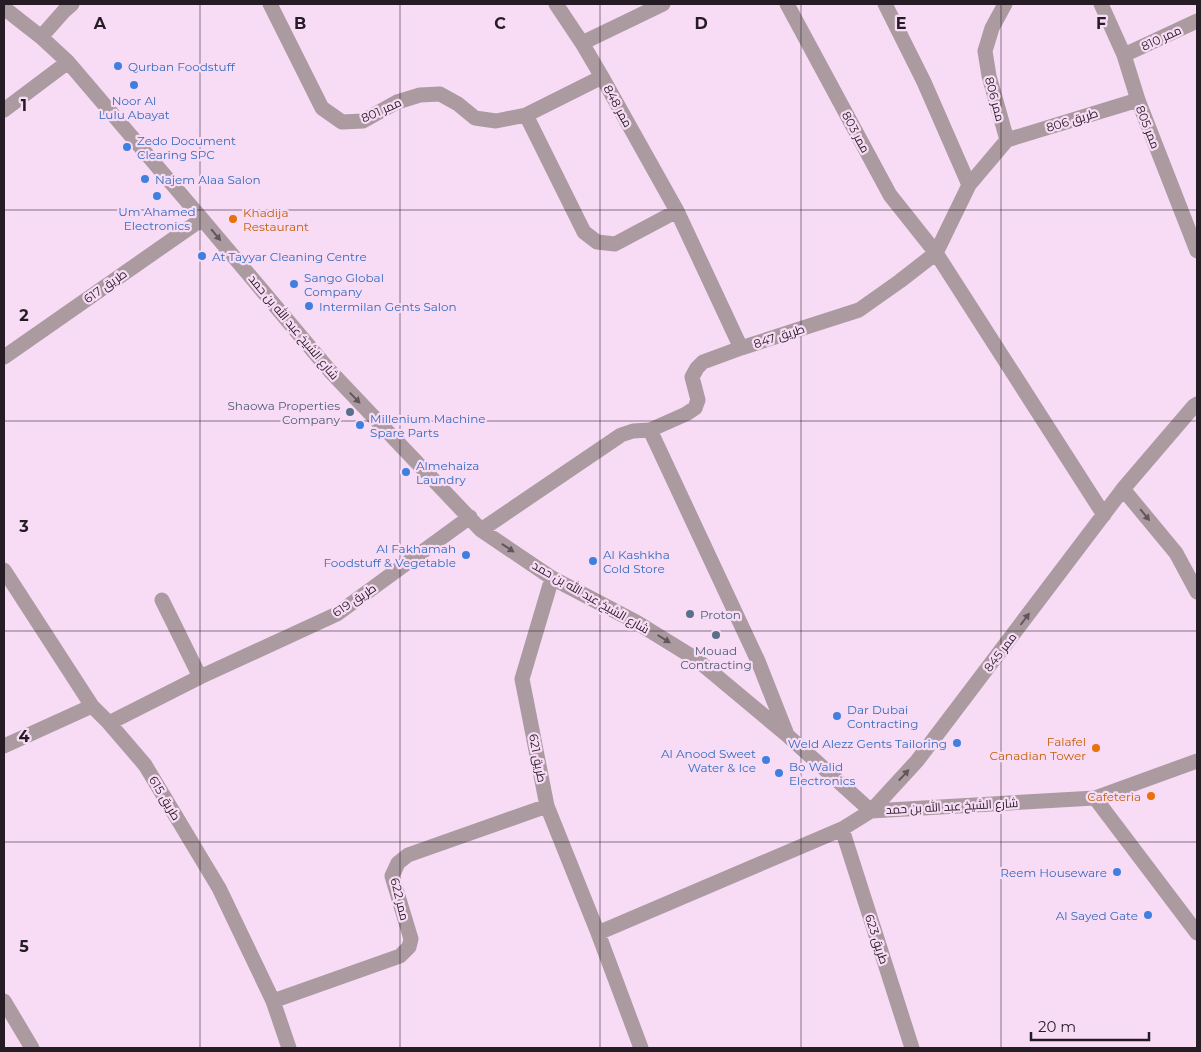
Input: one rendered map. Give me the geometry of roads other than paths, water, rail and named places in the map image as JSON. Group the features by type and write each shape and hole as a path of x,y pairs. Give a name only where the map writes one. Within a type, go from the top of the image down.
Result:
{"street":[{"path":"41,37 64,10 72,4"},
{"name":"ممر 801","path":"270,4 322,108 342,122 363,121 397,102 420,95 440,94 458,104 474,118 496,122 526,115 602,78"},
{"name":"ممر 848","path":"556,4 582,43 677,211 741,348"},
{"path":"582,43 663,4"},
{"name":"ممر 803","path":"787,4 890,195 936,253 1104,515"},
{"path":"885,4 924,82 969,185"},
{"name":"ممر 806","path":"1005,4 992,28 986,51 988,76 1007,140"},
{"name":"ممر 805","path":"1101,4 1124,55 1138,100 1197,251"},
{"name":"شارع الشيخ عبد الله بن حمد","path":"4,8 41,37 68,62 330,371 481,530 552,578 636,622 696,659 787,735 871,811 1095,798 1197,761"},
{"name":"ممر 810","path":"1124,55 1197,21"},
{"path":"4,110 68,62"},
{"name":"طريق 806","path":"1007,140 1138,100"},
{"path":"526,115 584,232 597,242 615,244 677,211"},
{"path":"936,253 969,185 1007,140"},
{"name":"طريق 617","path":"5,352 202,219"},
{"name":"طريق 847","path":"481,530 621,435 633,431 650,430 695,408 698,400 692,377 703,362 859,310 936,253"},
{"name":"ممر 845","path":"871,811 917,761 1124,489 1197,404"},
{"path":"650,430 758,661 787,735"},
{"path":"1124,489 1176,553 1197,592"},
{"name":"طريق 619","path":"109,723 200,677 337,614 470,517"},
{"name":"طريق 615","path":"4,570 92,706 145,764 219,888 273,1001 288,1048"},
{"name":"طريق 621","path":"552,578 522,679 547,806 598,933 641,1048"},
{"path":"162,600 200,677"},
{"path":"4,746 92,706"},
{"path":"1095,798 1197,933"},
{"name":"ممر 622","path":"273,1001 400,956 409,947 411,939 392,876 398,863 408,855 547,806"},
{"path":"598,933 842,829 871,811"},
{"name":"طريق 623","path":"842,829 912,1048"},
{"path":"4,1002 32,1048"}],"place":[{"name":"Qurban Foodstuff","path":"118,66"},
{"name":"Noor Al Lulu Abayat","path":"134,85"},
{"name":"Zedo Document Clearing SPC","path":"127,147"},
{"name":"Najem Alaa Salon","path":"145,179"},
{"name":"Um Ahamed Electronics","path":"157,196"},
{"name":"Khadija Restaurant","path":"233,219"},
{"name":"At Tayyar Cleaning Centre","path":"202,256"},
{"name":"Sango Global Company","path":"294,284"},
{"name":"Intermilan Gents Salon","path":"309,306"},
{"name":"Shaowa Properties Company","path":"350,412"},
{"name":"Millenium Machine Spare Parts","path":"360,425"},
{"name":"Almehaiza Laundry","path":"406,472"},
{"name":"Al Fakhamah Foodstuff & Vegetable","path":"466,555"},
{"name":"Al Kashkha Cold Store","path":"593,561"},
{"name":"Proton","path":"690,614"},
{"name":"Mouad Contracting","path":"716,635"},
{"name":"Dar Dubai Contracting","path":"837,716"},
{"name":"Weld Alezz Gents Tailoring","path":"957,743"},
{"name":"Falafel Canadian Tower","path":"1096,748"},
{"name":"Al Anood Sweet Water & Ice","path":"766,760"},
{"name":"Bo Walid Electronics","path":"779,773"},
{"name":"Cafeteria","path":"1151,796"},
{"name":"Reem Houseware","path":"1117,872"},
{"name":"Al Sayed Gate","path":"1148,915"}]}
